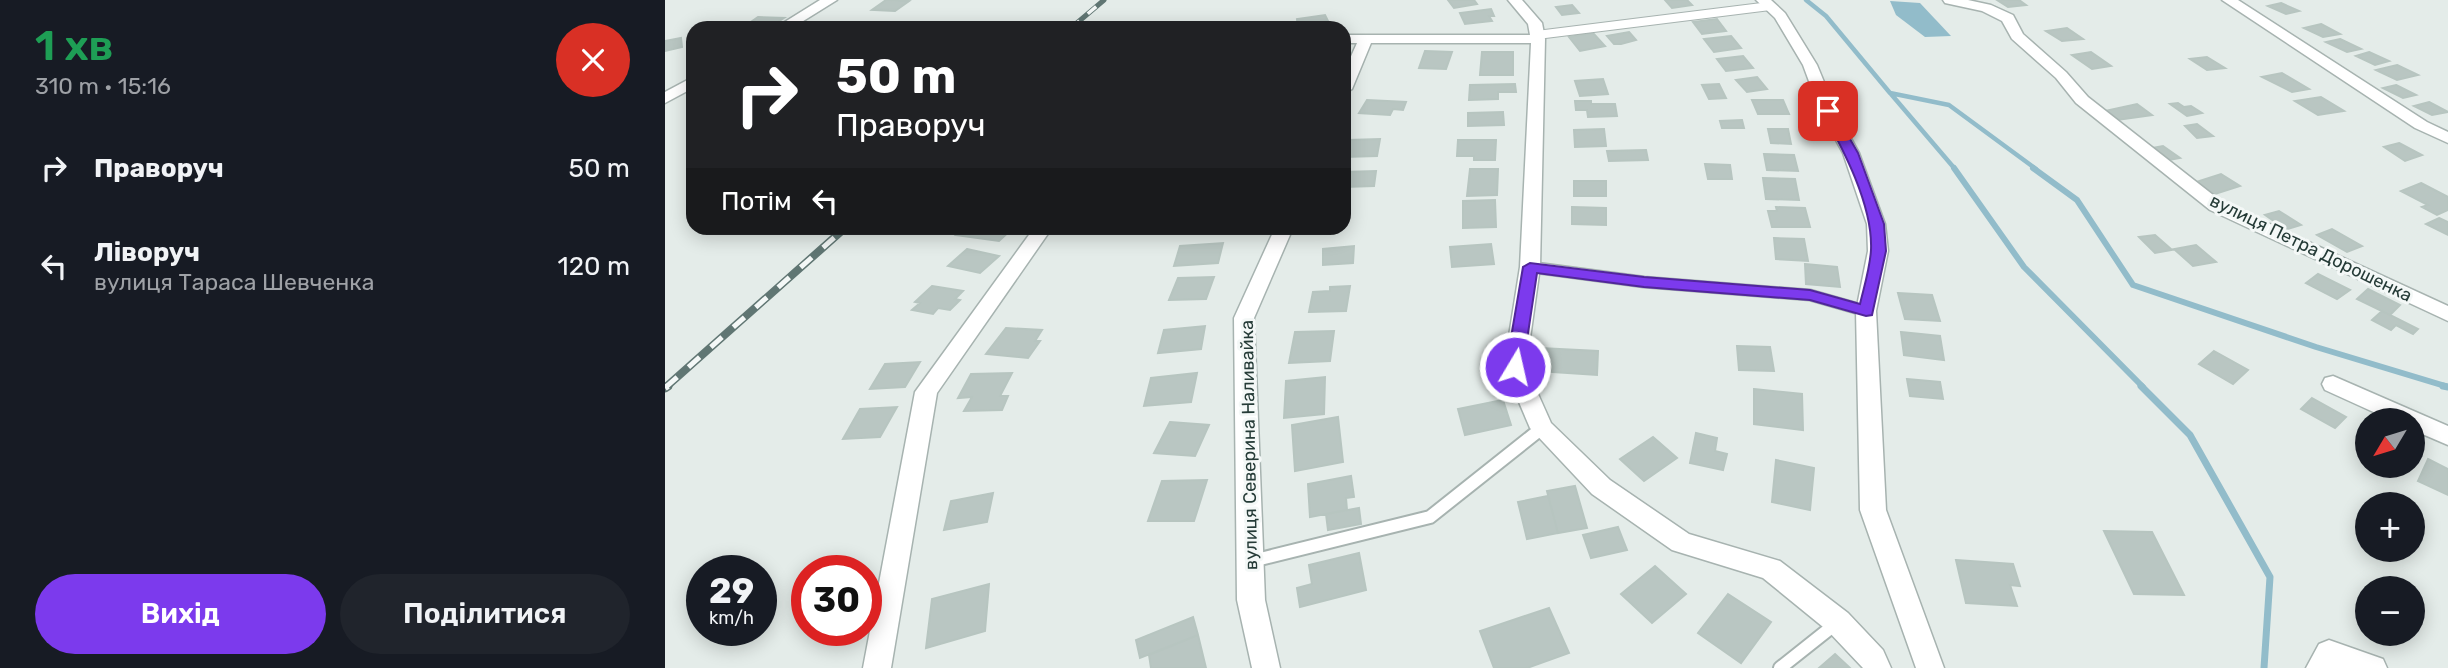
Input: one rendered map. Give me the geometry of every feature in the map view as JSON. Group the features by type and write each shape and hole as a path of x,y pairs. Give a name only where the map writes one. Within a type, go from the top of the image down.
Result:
{"street":[{"path":"794,21 829,0"},
{"path":"1515,0 1535,23 1538,37 1530,267 1515,367 1542,428 1601,487 1681,542 1771,569 1839,622 1877,668"},
{"path":"2229,0 2421,125 2448,138"},
{"name":"вулиця Петра Дорошенка","path":"1958,1 1986,8 2008,18 2017,36 2061,75 2082,100 2216,206 2448,314"},
{"path":"1766,3 1780,16 1810,65 1828,111 1851,153 1877,224 1878,251 1866,311 1873,510 1930,668"},
{"path":"1351,39 1538,37"},
{"path":"1351,73 1366,39"},
{"path":"665,98 686,86"},
{"path":"877,668 926,392 1038,235"},
{"name":"вулиця Северина Наливайка","path":"1266,668 1251,600 1244,318 1281,235"},
{"path":"2333,384 2386,408"},
{"path":"2425,425 2448,436"},
{"path":"2320,668 2329,653 2373,668"}],"lane":[{"path":"1538,37 1766,3"},
{"path":"1530,267 1644,282 1810,295 1866,311"},
{"path":"1251,561 1430,517 1542,428"},
{"path":"1780,668 1839,622"}],"water":[{"path":"1890,1 1920,3 1951,36 1925,37 1896,15"}],"building":[{"path":"886,0 909,1 895,11 872,10"},
{"path":"1448,0 1474,0 1477,4 1454,8"},
{"path":"1665,0 1687,0 1692,5 1672,8"},
{"path":"1997,0 2019,0 2026,5 2008,7"},
{"path":"2281,3 2299,11 2286,14 2268,6"},
{"path":"1572,5 1579,13 1562,15 1556,7"},
{"path":"1491,9 1494,16 1489,16 1492,21 1465,24 1460,13"},
{"path":"1325,15 1328,21 1297,21"},
{"path":"758,17 784,18 779,21 752,21"},
{"path":"1717,19 1726,31 1702,34 1693,22"},
{"path":"2321,24 2340,34 2323,37 2304,28"},
{"path":"2067,28 2083,39 2062,41 2046,31"},
{"path":"1629,32 1636,40 1614,44 1607,36"},
{"path":"1593,33 1605,46 1580,51 1569,37"},
{"path":"1731,36 1741,48 1714,52 1704,39"},
{"path":"681,38 682,47 665,51 665,41"},
{"path":"2340,39 2361,49 2347,52 2326,42"},
{"path":"1425,51 1452,52 1446,69 1419,68"},
{"path":"1482,52 1513,52 1513,75 1480,75"},
{"path":"2091,52 2111,66 2092,69 2072,55"},
{"path":"2369,52 2389,61 2375,65 2356,56"},
{"path":"1743,56 1753,68 1726,71 1717,59"},
{"path":"2207,57 2225,68 2207,70 2190,59"},
{"path":"2397,65 2418,75 2397,80 2376,70"},
{"path":"2282,73 2309,89 2292,92 2262,77"},
{"path":"1757,77 1767,89 1747,92 1736,80"},
{"path":"1603,79 1608,94 1580,96 1575,81"},
{"path":"1515,84 1516,92 1498,92 1498,99 1469,100 1470,85"},
{"path":"1719,84 1726,98 1709,99 1702,85"},
{"path":"2396,85 2416,95 2403,98 2383,88"},
{"path":"2321,97 2344,111 2318,115 2295,101"},
{"path":"1367,100 1406,102 1403,110 1393,109 1390,115 1359,113"},
{"path":"1752,100 1783,100 1789,114 1758,114"},
{"path":"1575,101 1615,104 1617,116 1588,117 1587,110 1576,110"},
{"path":"2429,102 2448,112 2432,115 2414,106"},
{"path":"2178,103 2184,107 2191,106 2202,113 2187,116 2170,104"},
{"path":"2137,104 2152,115 2117,120 2105,111"},
{"path":"1503,112 1504,125 1468,126 1468,113"},
{"path":"1742,120 1744,128 1722,128 1720,121"},
{"path":"2197,124 2213,136 2197,138 2185,126"},
{"path":"1604,129 1606,146 1575,147 1574,130"},
{"path":"1768,129 1788,129 1791,144 1771,143"},
{"path":"1380,139 1377,156 1351,157 1351,140"},
{"path":"1458,140 1496,140 1495,160 1474,160 1474,156 1457,156"},
{"path":"2399,143 2422,155 2405,161 2384,147"},
{"path":"2163,146 2180,158 2169,160 2152,148"},
{"path":"1646,150 1648,160 1609,161 1607,151"},
{"path":"1764,154 1794,155 1798,171 1767,170"},
{"path":"1705,164 1730,165 1732,179 1708,179"},
{"path":"1470,169 1498,169 1497,195 1467,196"},
{"path":"1376,171 1374,186 1351,187 1351,172"},
{"path":"2221,174 2240,186 2212,195 2193,183"},
{"path":"1763,178 1795,179 1799,200 1766,199"},
{"path":"1574,181 1606,181 1606,196 1574,196"},
{"path":"2421,183 2448,197 2448,210 2437,215 2422,207 2428,205 2401,191"},
{"path":"1495,200 1496,227 1463,228 1463,201"},
{"path":"1572,207 1606,208 1606,225 1572,224"},
{"path":"1776,207 1805,208 1810,227 1772,227 1768,211 1777,211"},
{"path":"2279,211 2301,225 2281,231 2272,226 2278,224 2265,215"},
{"path":"2439,218 2448,222 2448,235 2426,224"},
{"path":"2332,229 2362,246 2347,252 2317,235"},
{"path":"956,235 1005,235 999,241"},
{"path":"2155,235 2172,250 2155,253 2139,237"},
{"path":"1774,238 1804,239 1808,261 1776,259"},
{"path":"1223,243 1218,263 1174,266 1180,246"},
{"path":"1491,244 1494,264 1452,267 1450,247"},
{"path":"2196,245 2216,262 2193,266 2174,249"},
{"path":"1354,246 1353,263 1323,265 1323,249"},
{"path":"967,249 999,256 980,273 948,266"},
{"path":"1805,264 1837,267 1840,287 1806,284"},
{"path":"2318,274 2350,290 2337,299 2306,283"},
{"path":"1214,277 1206,299 1169,300 1178,278"},
{"path":"932,286 963,291 955,299 960,300 950,310 938,308 933,314 912,310 920,303 915,302"},
{"path":"1350,286 1346,311 1309,312 1313,292 1330,291 1330,287"},
{"path":"2368,289 2400,305 2390,315 2357,299"},
{"path":"1898,293 1932,295 1940,321 1905,319"},
{"path":"2382,311 2418,329 2413,334 2396,325 2391,330 2372,320"},
{"path":"1205,326 1201,349 1158,353 1164,330"},
{"path":"1006,328 1042,330 1035,341 1040,341 1028,358 986,354"},
{"path":"1334,331 1330,361 1289,363 1295,332"},
{"path":"1901,332 1940,336 1944,360 1904,355"},
{"path":"1737,346 1770,347 1774,371 1739,370"},
{"path":"1540,348 1598,351 1597,375 1538,371"},
{"path":"2214,351 2248,370 2233,384 2199,364"},
{"path":"920,362 905,387 870,389 885,364"},
{"path":"1012,373 1000,396 1008,396 1002,410 964,411 972,397 958,398 971,374"},
{"path":"1197,373 1191,402 1144,406 1151,378"},
{"path":"1325,377 1324,414 1284,418 1286,381"},
{"path":"1907,379 1940,382 1943,399 1910,396"},
{"path":"1754,389 1802,394 1803,430 1754,424"},
{"path":"2312,398 2346,417 2335,428 2301,409"},
{"path":"1503,400 1511,425 1465,435 1458,409"},
{"path":"897,407 880,437 843,439 860,409"},
{"path":"1338,417 1343,462 1295,471 1292,425"},
{"path":"1170,422 1209,425 1195,456 1154,453"},
{"path":"1696,433 1717,438 1715,451 1727,454 1723,470 1690,463"},
{"path":"1653,437 1677,458 1644,481 1620,459"},
{"path":"2428,459 2448,469 2448,495 2418,481 2419,478 2425,478"},
{"path":"1776,460 1814,468 1810,510 1772,502"},
{"path":"1351,476 1354,497 1346,498 1347,510 1310,517 1308,484"},
{"path":"1207,480 1194,521 1148,521 1162,481"},
{"path":"1575,486 1587,528 1558,533 1547,491"},
{"path":"993,493 987,522 944,530 951,501"},
{"path":"1548,496 1558,533 1527,539 1518,502"},
{"path":"1359,508 1361,524 1328,530 1326,514"},
{"path":"1618,527 1627,550 1591,558 1583,535"},
{"path":"2104,531 2152,532 2184,595 2134,594"},
{"path":"1359,553 1366,590 1300,607 1297,588 1312,584 1309,565"},
{"path":"1956,560 2013,564 2020,586 2010,585 2017,606 1966,603"},
{"path":"1655,566 1686,594 1652,623 1621,594"},
{"path":"989,584 985,631 926,648 932,599"},
{"path":"1728,594 1771,622 1741,663 1698,633"},
{"path":"1549,608 1569,653 1527,668 1494,668 1480,631"},
{"path":"1193,617 1198,635 1140,658 1136,640"},
{"path":"1198,635 1206,668 1151,668 1149,655"},
{"path":"1835,654 1850,668 1819,668"}],"waterway":[{"path":"1806,0 1826,16 1890,93 1949,105 2036,169"},
{"path":"1891,94 1955,169"},
{"path":"1954,168 2024,267 2143,387"},
{"path":"2033,168 2077,200 2133,285 2316,347 2448,387 2443,386"},
{"path":"2141,386 2190,435 2270,577 2264,668"}],"railway":[{"path":"1079,21 1104,0"},
{"path":"666,387 837,235"}],"route":[{"path":"1515,367 1530,267 1644,282 1810,295 1866,311 1878,251 1877,224 1851,153 1828,111"}]}
